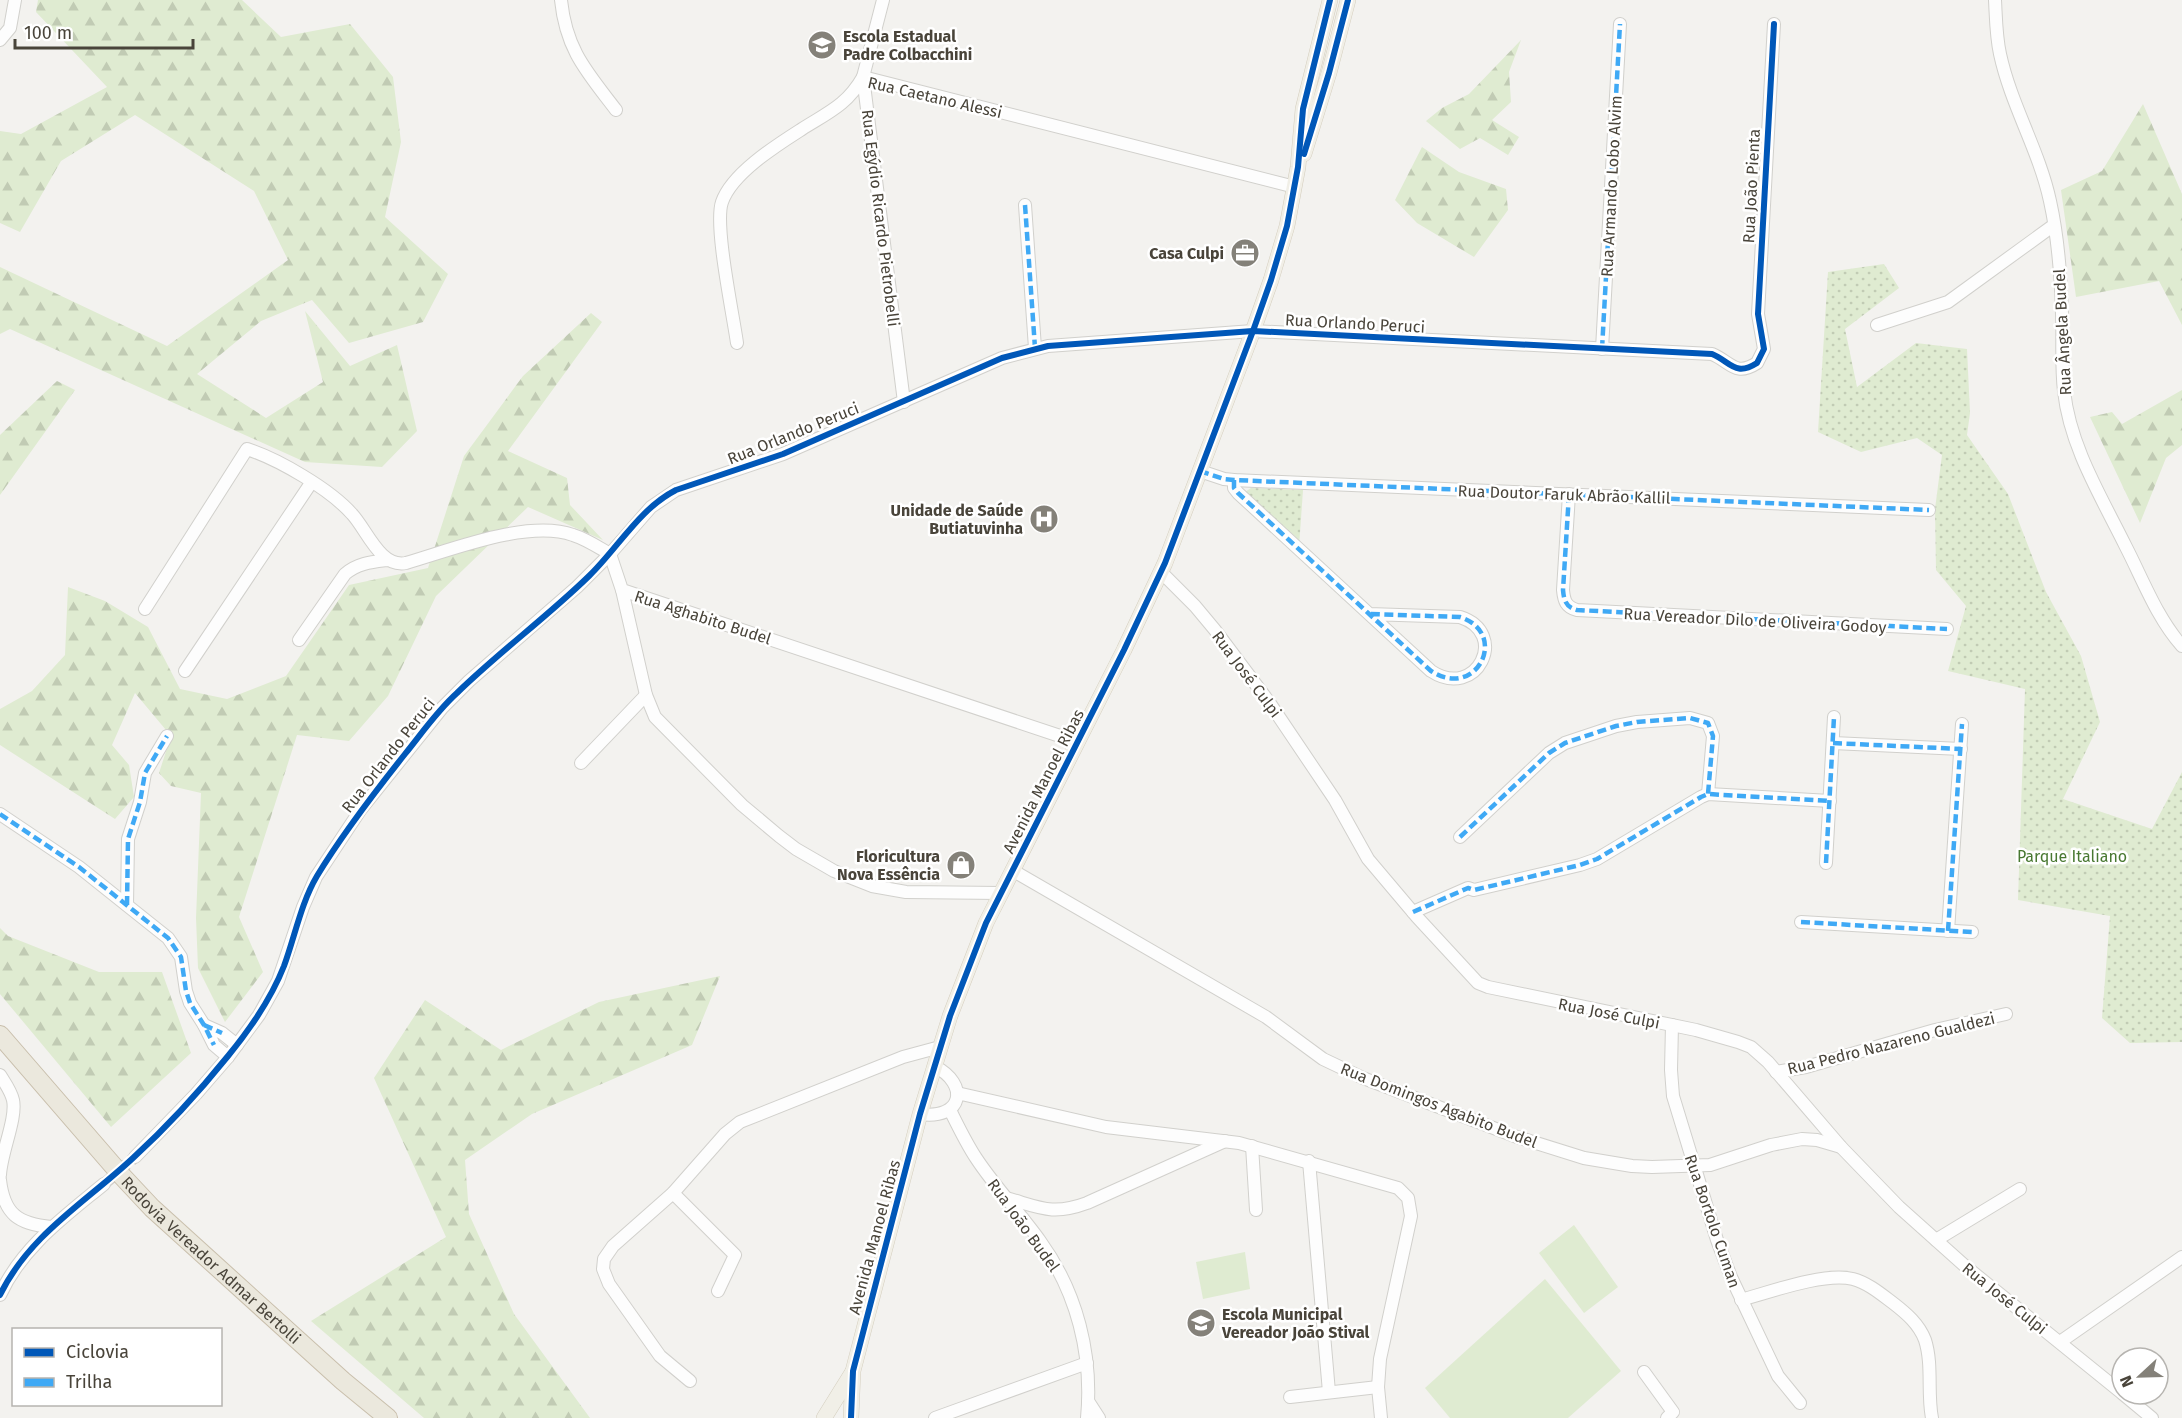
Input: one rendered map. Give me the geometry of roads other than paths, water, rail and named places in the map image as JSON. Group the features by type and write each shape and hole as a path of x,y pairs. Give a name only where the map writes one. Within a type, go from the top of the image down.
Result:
{"highway":[{"name":"Rodovia Vereador Admar Bertolli","path":"0,1035 152,1208 343,1381 388,1418"}],"main road":[{"name":"Avenida Manoel Ribas","path":"1298,167 1309,142 1348,0"},
{"name":"Avenida Manoel Ribas","path":"852,1418 853,1371 920,1114 940,1047 973,953 1001,892 1161,572 1253,331 1280,253 1298,167 1303,109 1328,5"},
{"path":"1328,5 1322,57 1329,73"},
{"name":"Avenida Manoel Ribas","path":"824,1418 853,1371"}],"street":[{"path":"0,40 10,28 15,0"},
{"path":"561,0 565,30 572,47 581,64 616,110"},
{"name":"Rua Egýdio Ricardo Pietrobelli","path":"883,0 863,76 904,402"},
{"name":"Rua Ângela Budel","path":"1995,0 1997,43 2002,65 2042,172 2054,225 2060,282 2064,392 2072,429 2086,464 2158,611 2182,646"},
{"name":"Rua Armando Lobo Alvim","path":"1602,349 1620,24"},
{"name":"Rua João Pienta","path":"1764,349 1758,314 1774,24"},
{"name":"Rua Caetano Alessi","path":"737,343 721,232 720,216 725,197 738,178 751,166 848,99 863,76 1294,187"},
{"path":"1025,205 1035,348"},
{"path":"1876,325 1948,302 2054,225"},
{"name":"Rua Orlando Peruci","path":"135,1157 196,1094 228,1057 259,1015 278,981 303,907 316,877 361,809 449,700 546,616 610,554 651,507 676,490 772,458 1002,358 1035,348 1253,331 1712,354 1734,368 1742,369 1757,363 1764,349"},
{"path":"145,609 247,448 277,461 350,512 388,560 394,563 406,563 488,539 543,531 572,534 610,554"},
{"name":"Rua Doutor Faruk Abrão Kallil","path":"1200,471 1234,480 1929,510"},
{"path":"1234,480 1235,490 1369,614 1431,671 1447,679 1455,680 1466,677 1481,664 1485,648 1481,631 1477,625 1460,617 1369,614"},
{"path":"185,671 311,483"},
{"name":"Rua Vereador Dilo de Oliveira Godoy","path":"1569,494 1563,590 1565,603 1571,608 1947,629"},
{"name":"Rua Aghabito Budel","path":"610,554 622,590 1078,742"},
{"path":"299,640 345,574 361,564 388,560"},
{"name":"Rua José Culpi","path":"1161,572 1195,606 1241,664 1335,800 1361,850 1478,983 1721,1036 1745,1044 1763,1057 1886,1195 1936,1240 2110,1384"},
{"path":"622,590 646,694 655,717 742,805 796,849 854,881 889,890 1001,892"},
{"path":"581,763 646,694"},
{"path":"1826,863 1834,717"},
{"path":"1460,837 1557,747 1610,728 1637,722 1690,718 1708,723 1713,736 1708,795"},
{"path":"1948,931 1962,723"},
{"path":"128,906 128,839 140,802 146,773 167,736"},
{"path":"1833,743 1960,749"},
{"path":"1415,914 1455,892 1468,888 1474,890 1597,859 1708,795 1830,801"},
{"path":"0,814 63,856 158,929 176,948 181,957 190,1003 214,1045 228,1057"},
{"name":"Rua Domingos Agabito Budel","path":"1012,870 1266,1017 1305,1047 1341,1068 1517,1137 1599,1161 1632,1166 1693,1166 1725,1161 1788,1141 1817,1140 1841,1147"},
{"path":"1801,922 1972,932"},
{"name":"Rua Pedro Nazareno Gualdezi","path":"1776,1072 1806,1067 1928,1032 2006,1014"},
{"path":"204,1025 237,1045"},
{"name":"Rua Bortolo Cuman","path":"1672,1025 1673,1096 1720,1250 1741,1300 1778,1376 1800,1403"},
{"path":"690,1381 660,1356 609,1284 603,1269 604,1259 613,1246 674,1193 725,1134 740,1122 903,1057 940,1047"},
{"path":"920,1114 938,1115 950,1110 956,1100 956,1086 949,1075 934,1066"},
{"path":"0,1075 13,1098 14,1108 3,1150 0,1175"},
{"path":"957,1093 1095,1125 1252,1146 1392,1185 1403,1192 1408,1198 1410,1227 1383,1339 1378,1387 1381,1418"},
{"name":"Rua João Budel","path":"950,1110 977,1159 1040,1241 1063,1279 1078,1319 1087,1363 1087,1418"},
{"path":"1006,1198 1047,1209 1065,1210 1087,1203 1225,1141"},
{"path":"1252,1146 1256,1210"},
{"path":"1309,1161 1329,1392"},
{"path":"0,1180 6,1204 14,1216 36,1226 51,1227"},
{"path":"0,1295 22,1259 51,1227 104,1184"},
{"path":"1936,1240 2020,1189"},
{"path":"674,1193 735,1255 718,1291"},
{"path":"2060,1342 2182,1257"},
{"path":"1741,1300 1805,1283 1834,1278 1854,1280 1876,1291 1899,1307 1920,1329 1928,1353 1928,1391 1932,1418"},
{"path":"935,1418 1087,1363"},
{"path":"1644,1372 1673,1412 1667,1418"},
{"path":"1290,1397 1378,1387"},
{"path":"1088,1401 1099,1418"},
{"name":"Rua José Culpi","path":"2137,1406 2152,1418"}],"tunnel":[{"path":"104,1184 135,1157"}],"place":[{"name":"Escola Estadual Padre Colbacchini","path":"822,45"},
{"name":"Casa Culpi","path":"1245,253"},
{"name":"Unidade de Saúde Butiatuvinha","path":"1044,519"},
{"name":"Floricultura Nova Essência","path":"961,865"},
{"name":"Escola Municipal Vereador João Stival","path":"1201,1323"}],"park label":[{"name":"Parque Italiano","path":"2072,856"}]}
